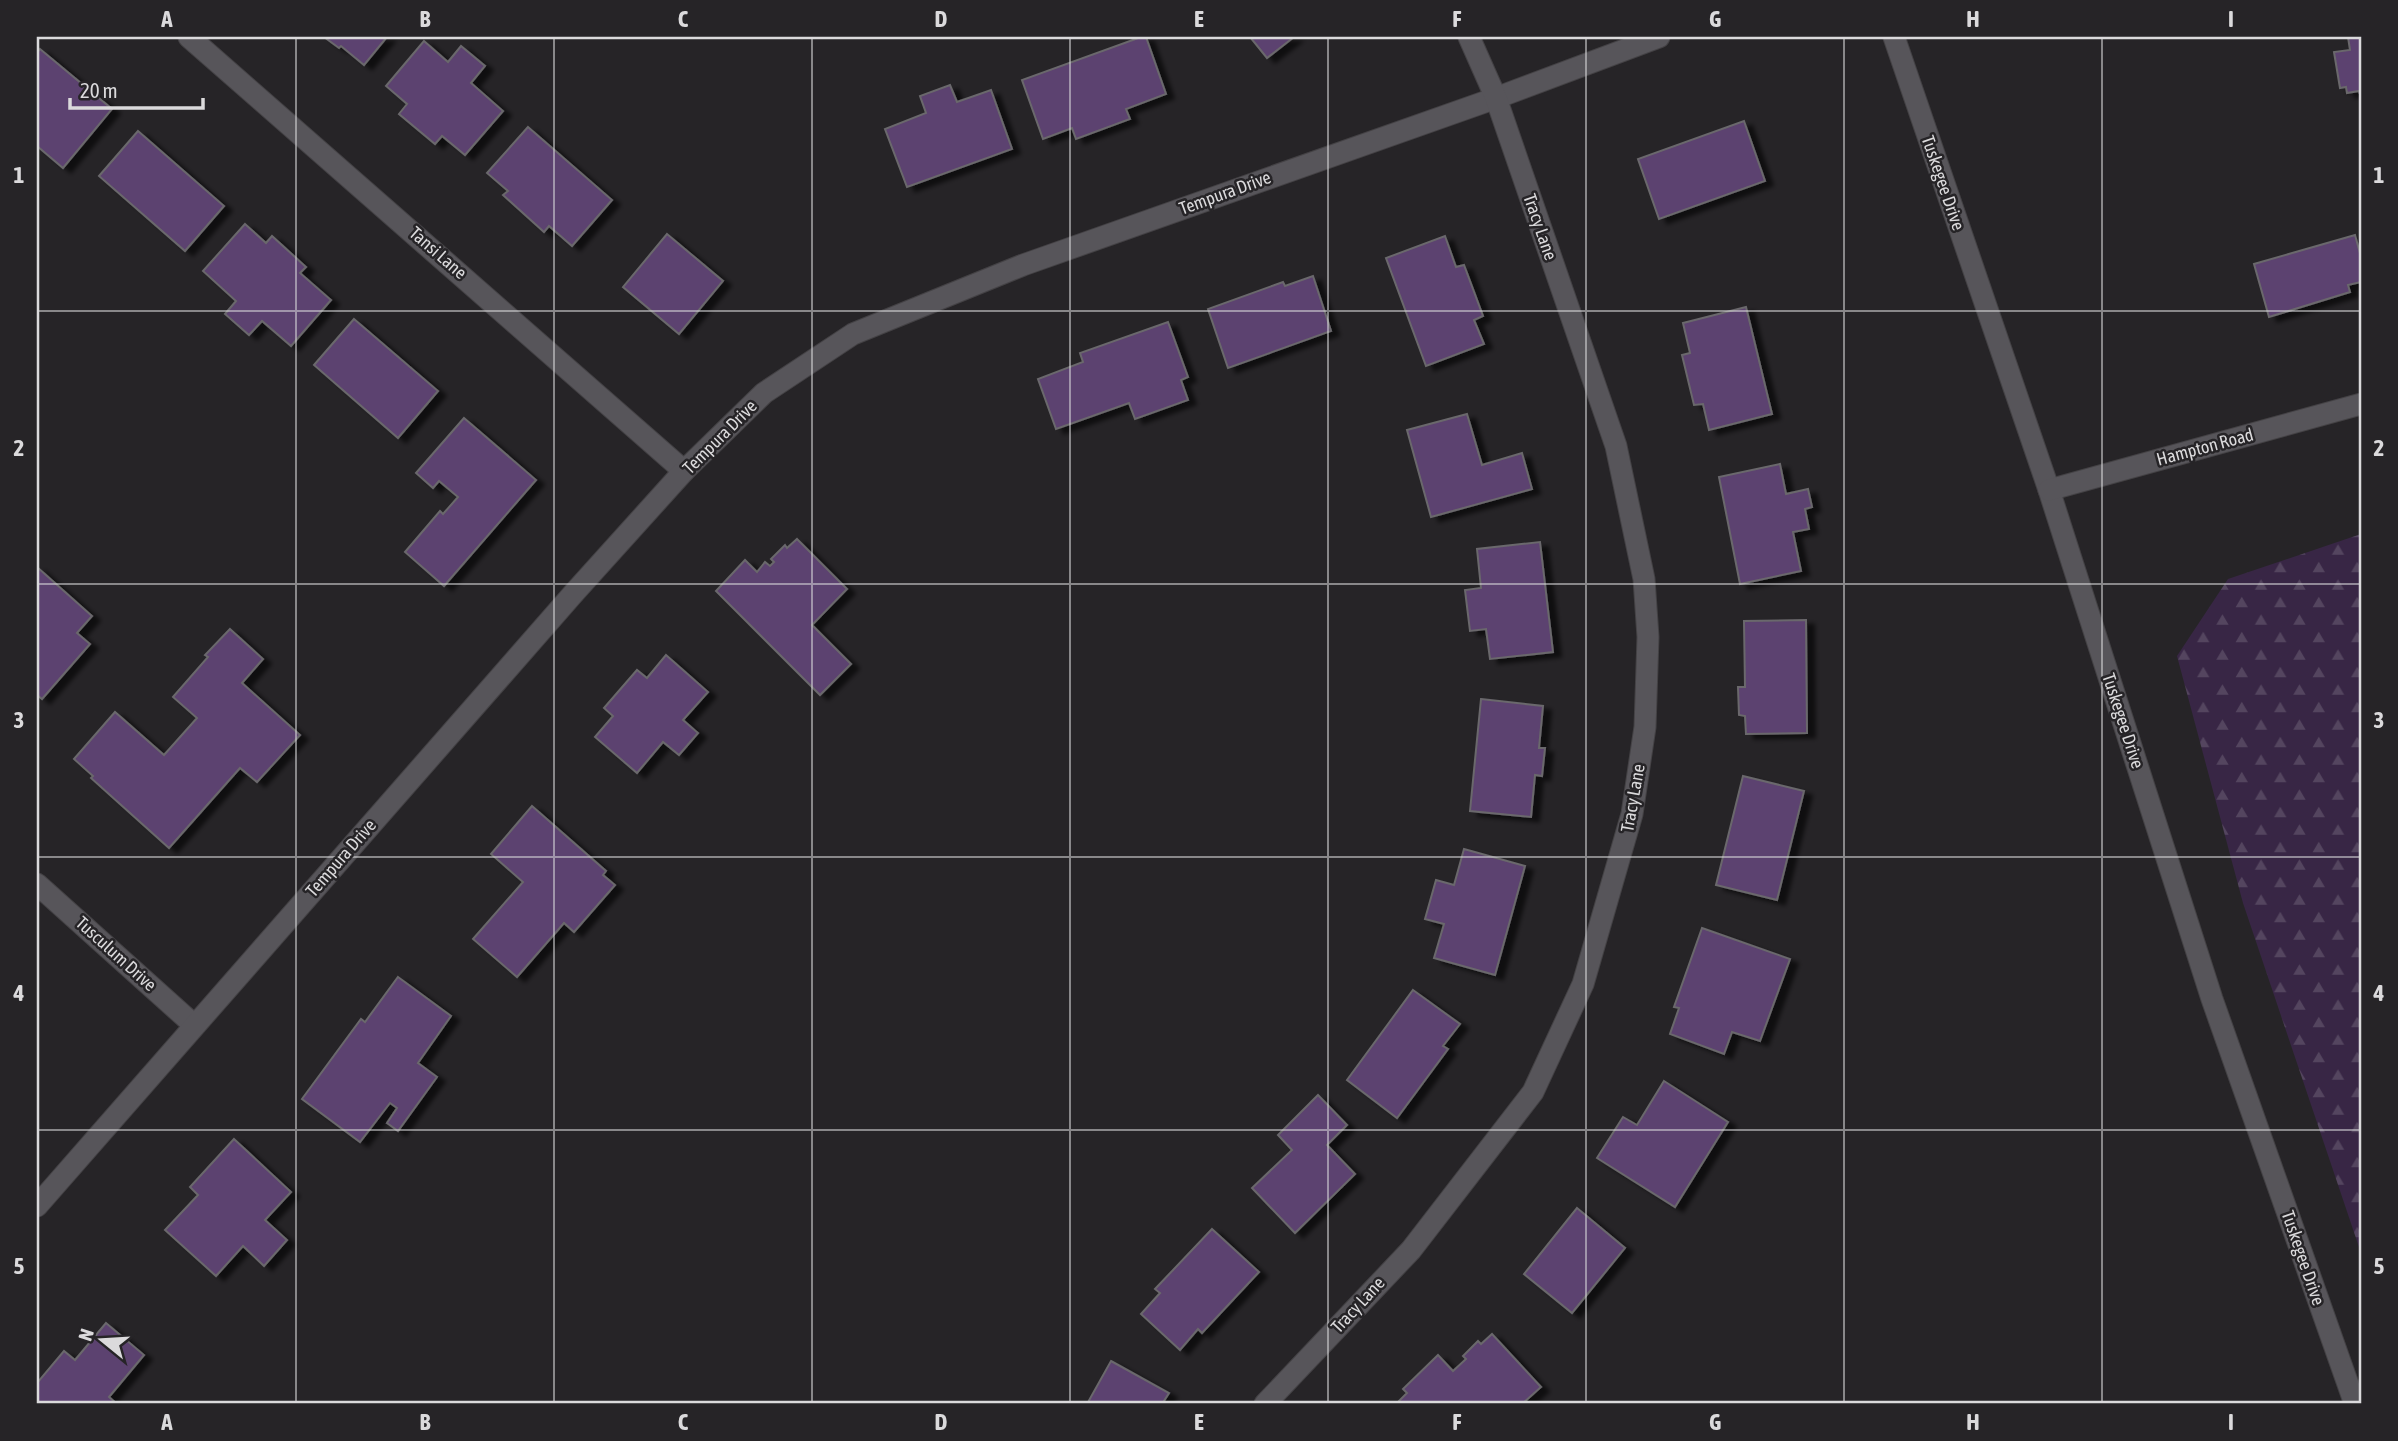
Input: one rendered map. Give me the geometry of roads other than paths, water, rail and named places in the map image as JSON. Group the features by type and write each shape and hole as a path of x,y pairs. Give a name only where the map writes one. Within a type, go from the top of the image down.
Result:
{"street":[{"name":"Tansi Lane","path":"190,37 684,471"},
{"name":"Tracy Lane","path":"1265,1404 1410,1250 1486,1156 1534,1090 1583,984 1632,814 1644,727 1648,637 1644,579 1616,446 1496,98 1469,37"},
{"name":"Tempura Drive","path":"37,1206 573,594 684,471 764,393 853,334 1023,265 1496,98 1659,37"},
{"name":"Tuskegee Drive","path":"1894,37 2049,490 2212,999 2355,1404"},
{"name":"Hampton Road","path":"2049,490 2361,404"},
{"name":"Tusculum Drive","path":"37,884 194,1025"}]}
